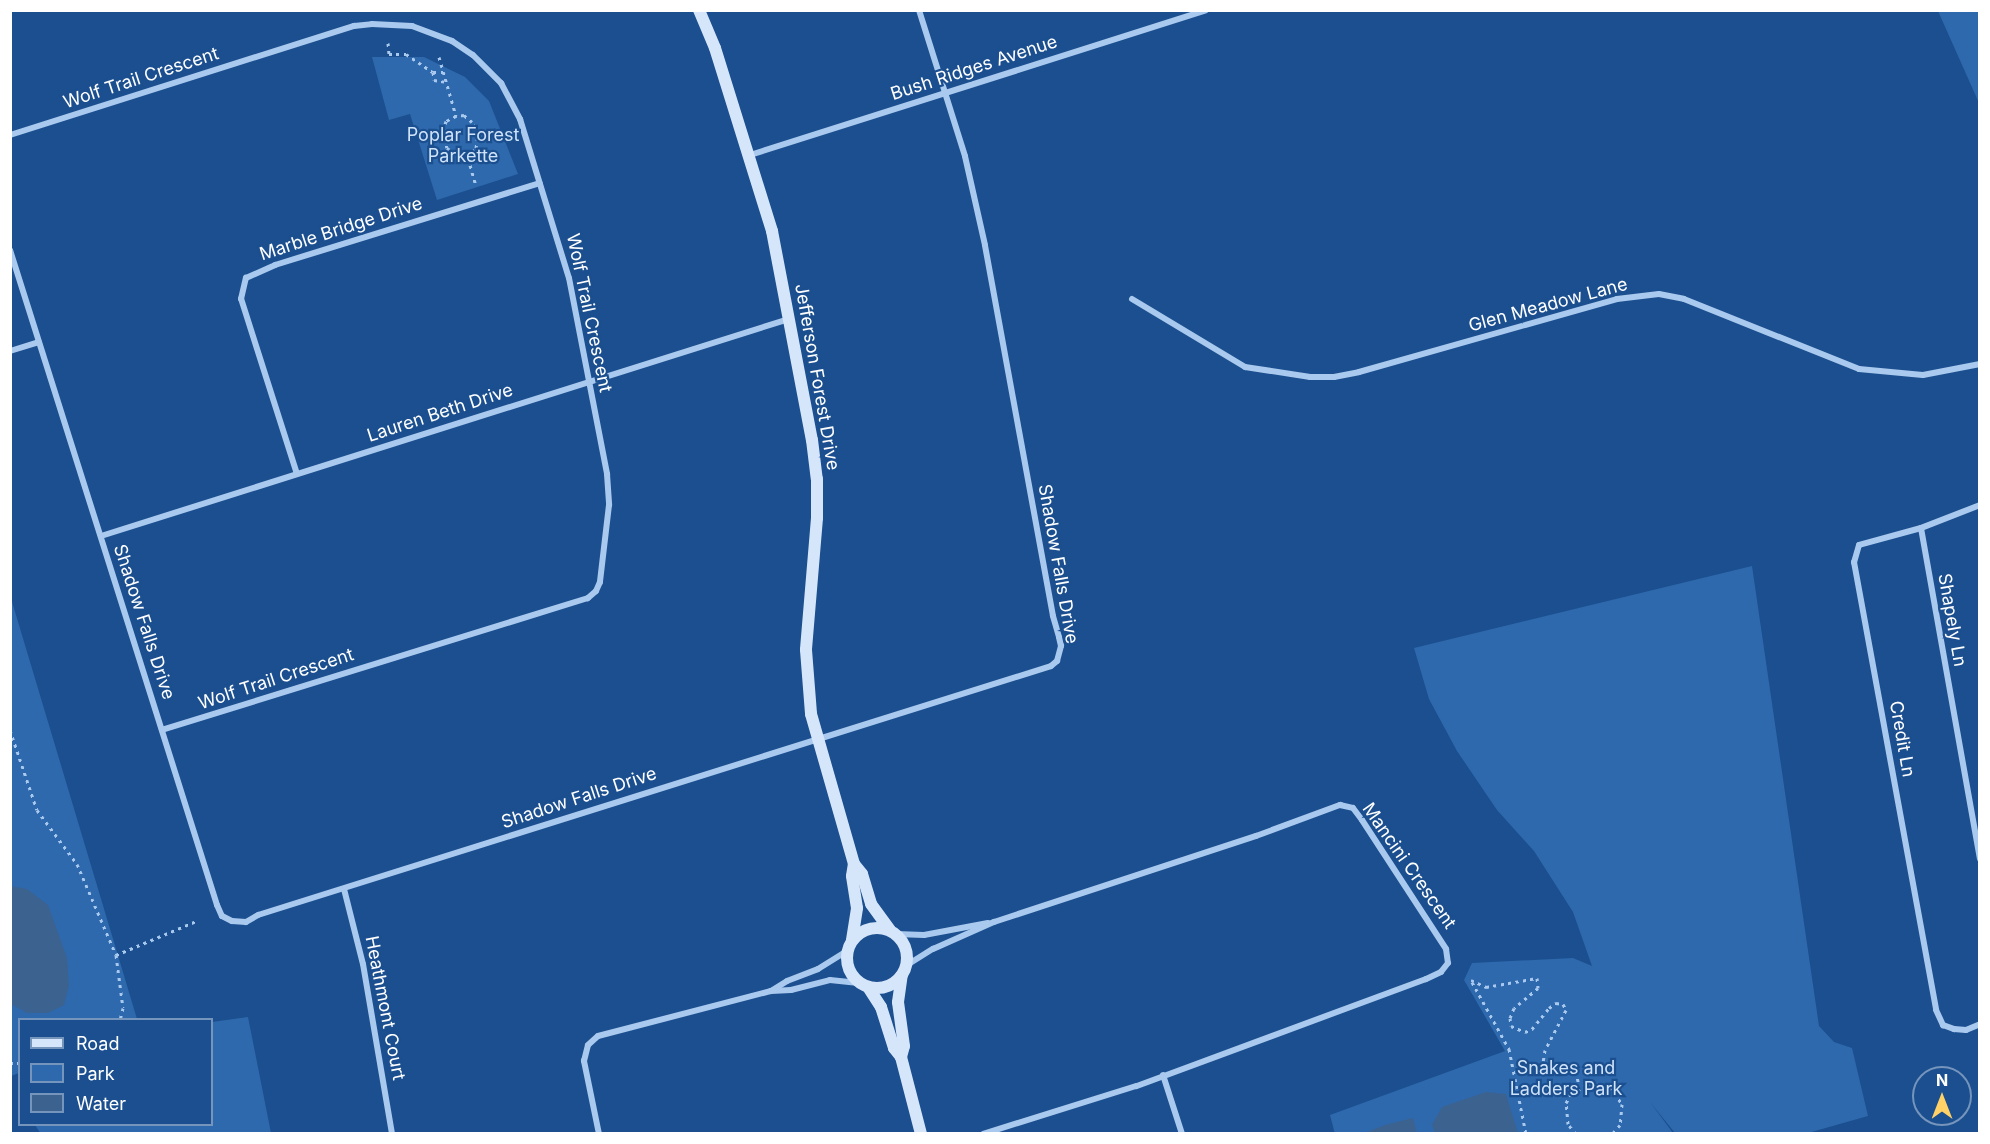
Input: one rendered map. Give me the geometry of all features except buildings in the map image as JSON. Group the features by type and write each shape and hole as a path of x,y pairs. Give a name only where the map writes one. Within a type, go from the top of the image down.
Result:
{"street":[{"name":"Jefferson Forest Drive","path":"699,10 715,48 772,231 817,479 817,518 806,650 811,714 854,864 862,874 871,904 893,932"},
{"name":"Shadow Falls Drive","path":"10,250 222,916 232,921 246,922 258,915 1051,666 1060,655 1059,637 1053,616 985,245 965,156 919,10"},
{"name":"Bush Ridges Avenue","path":"750,155 1206,10"},
{"name":"Wolf Trail Crescent","path":"10,135 354,27 391,24 412,27 452,41 491,71 501,83 520,119 569,278 607,474 609,505 600,582 596,591 588,598 162,730"},
{"name":"Marble Bridge Drive","path":"297,474 241,299 246,278 259,270 540,183"},
{"name":"Glen Meadow Lane","path":"1132,299 1245,367 1310,377 1334,377 1359,372 1617,299 1659,294 1684,299 1859,369 1923,375 1980,364"},
{"name":"Lauren Beth Drive","path":"101,536 789,319"},
{"path":"10,351 39,342"},
{"name":"Credit Ln","path":"1980,505 1921,528 1859,545 1854,562 1936,1010 1943,1025 1954,1029 1966,1030 1980,1024"},
{"name":"Shapely Ln","path":"1921,528 1980,859"},
{"name":"Mancini Crescent","path":"904,970 933,948 994,922 1257,836 1340,805 1353,808 1443,941 1448,963 1441,972 1426,979 1163,1076 983,1134"},
{"name":"Jefferson Forest Drive","path":"850,945 857,908 852,876 854,864"},
{"name":"Heathmont Court","path":"344,889 363,964 392,1134"},
{"name":"Mancini Crescent","path":"893,932 924,935 994,922"},
{"path":"771,991 787,981 818,969 867,929 876,927 893,932 905,945 904,970 898,1002 904,1046 901,1057"},
{"path":"850,945 849,971 864,985 881,1007 894,1048 901,1057 921,1134"},
{"path":"599,1134 584,1061 588,1046 598,1036 771,991 791,990 830,980 889,986 904,970"},
{"path":"1163,1076 1182,1134"}],"path":[{"path":"388,44 389,54 406,54 433,72 443,72"},
{"path":"439,57 456,116"},
{"path":"433,72 434,80 446,82"},
{"path":"464,115 472,122 478,134 476,148 468,158 460,157 447,148 443,131 446,121 456,116 464,115"},
{"path":"468,158 475,183"},
{"path":"10,730 37,810 77,864 116,954 123,1008 120,1018"},
{"path":"116,954 196,921"},
{"path":"1526,1134 1509,1049 1471,980 1486,987 1537,978 1538,988 1514,1008 1510,1018 1511,1026 1525,1032 1532,1029 1549,1008 1556,1003 1563,1004 1566,1010 1545,1050 1543,1062 1549,1070 1568,1066 1576,1071 1579,1086"},
{"path":"1576,1134 1568,1124 1565,1113 1571,1094 1579,1086 1600,1083 1617,1094 1623,1114 1620,1125 1612,1134"}],"green space":[{"path":"1938,11 1979,11 1979,103"},
{"name":"Poplar Forest Parkette","path":"372,57 424,57 465,77 489,101 518,174 437,200 410,114 389,120"},
{"name":"Snakes and Ladders Park","path":"1752,566 1819,1026 1834,1042 1852,1048 1868,1116 1808,1133 1675,1133 1650,1102 1673,1133 1335,1134 1330,1115 1505,1051 1464,980 1472,963 1573,958 1592,966 1573,912 1534,851 1497,810 1457,751 1429,699 1414,648"},
{"path":"10,595 137,1018 18,1018 18,1073 11,1076"},
{"path":"248,1017 271,1133 41,1134 36,1126 213,1126 213,1022"}],"water":[{"path":"10,886 27,889 48,905 67,958 69,985 64,1005 48,1013 27,1013 11,1004"},
{"path":"1486,1092 1506,1094 1518,1133 1435,1133 1432,1125 1442,1107"},
{"path":"1413,1118 1417,1133 1365,1133 1385,1125"}]}
